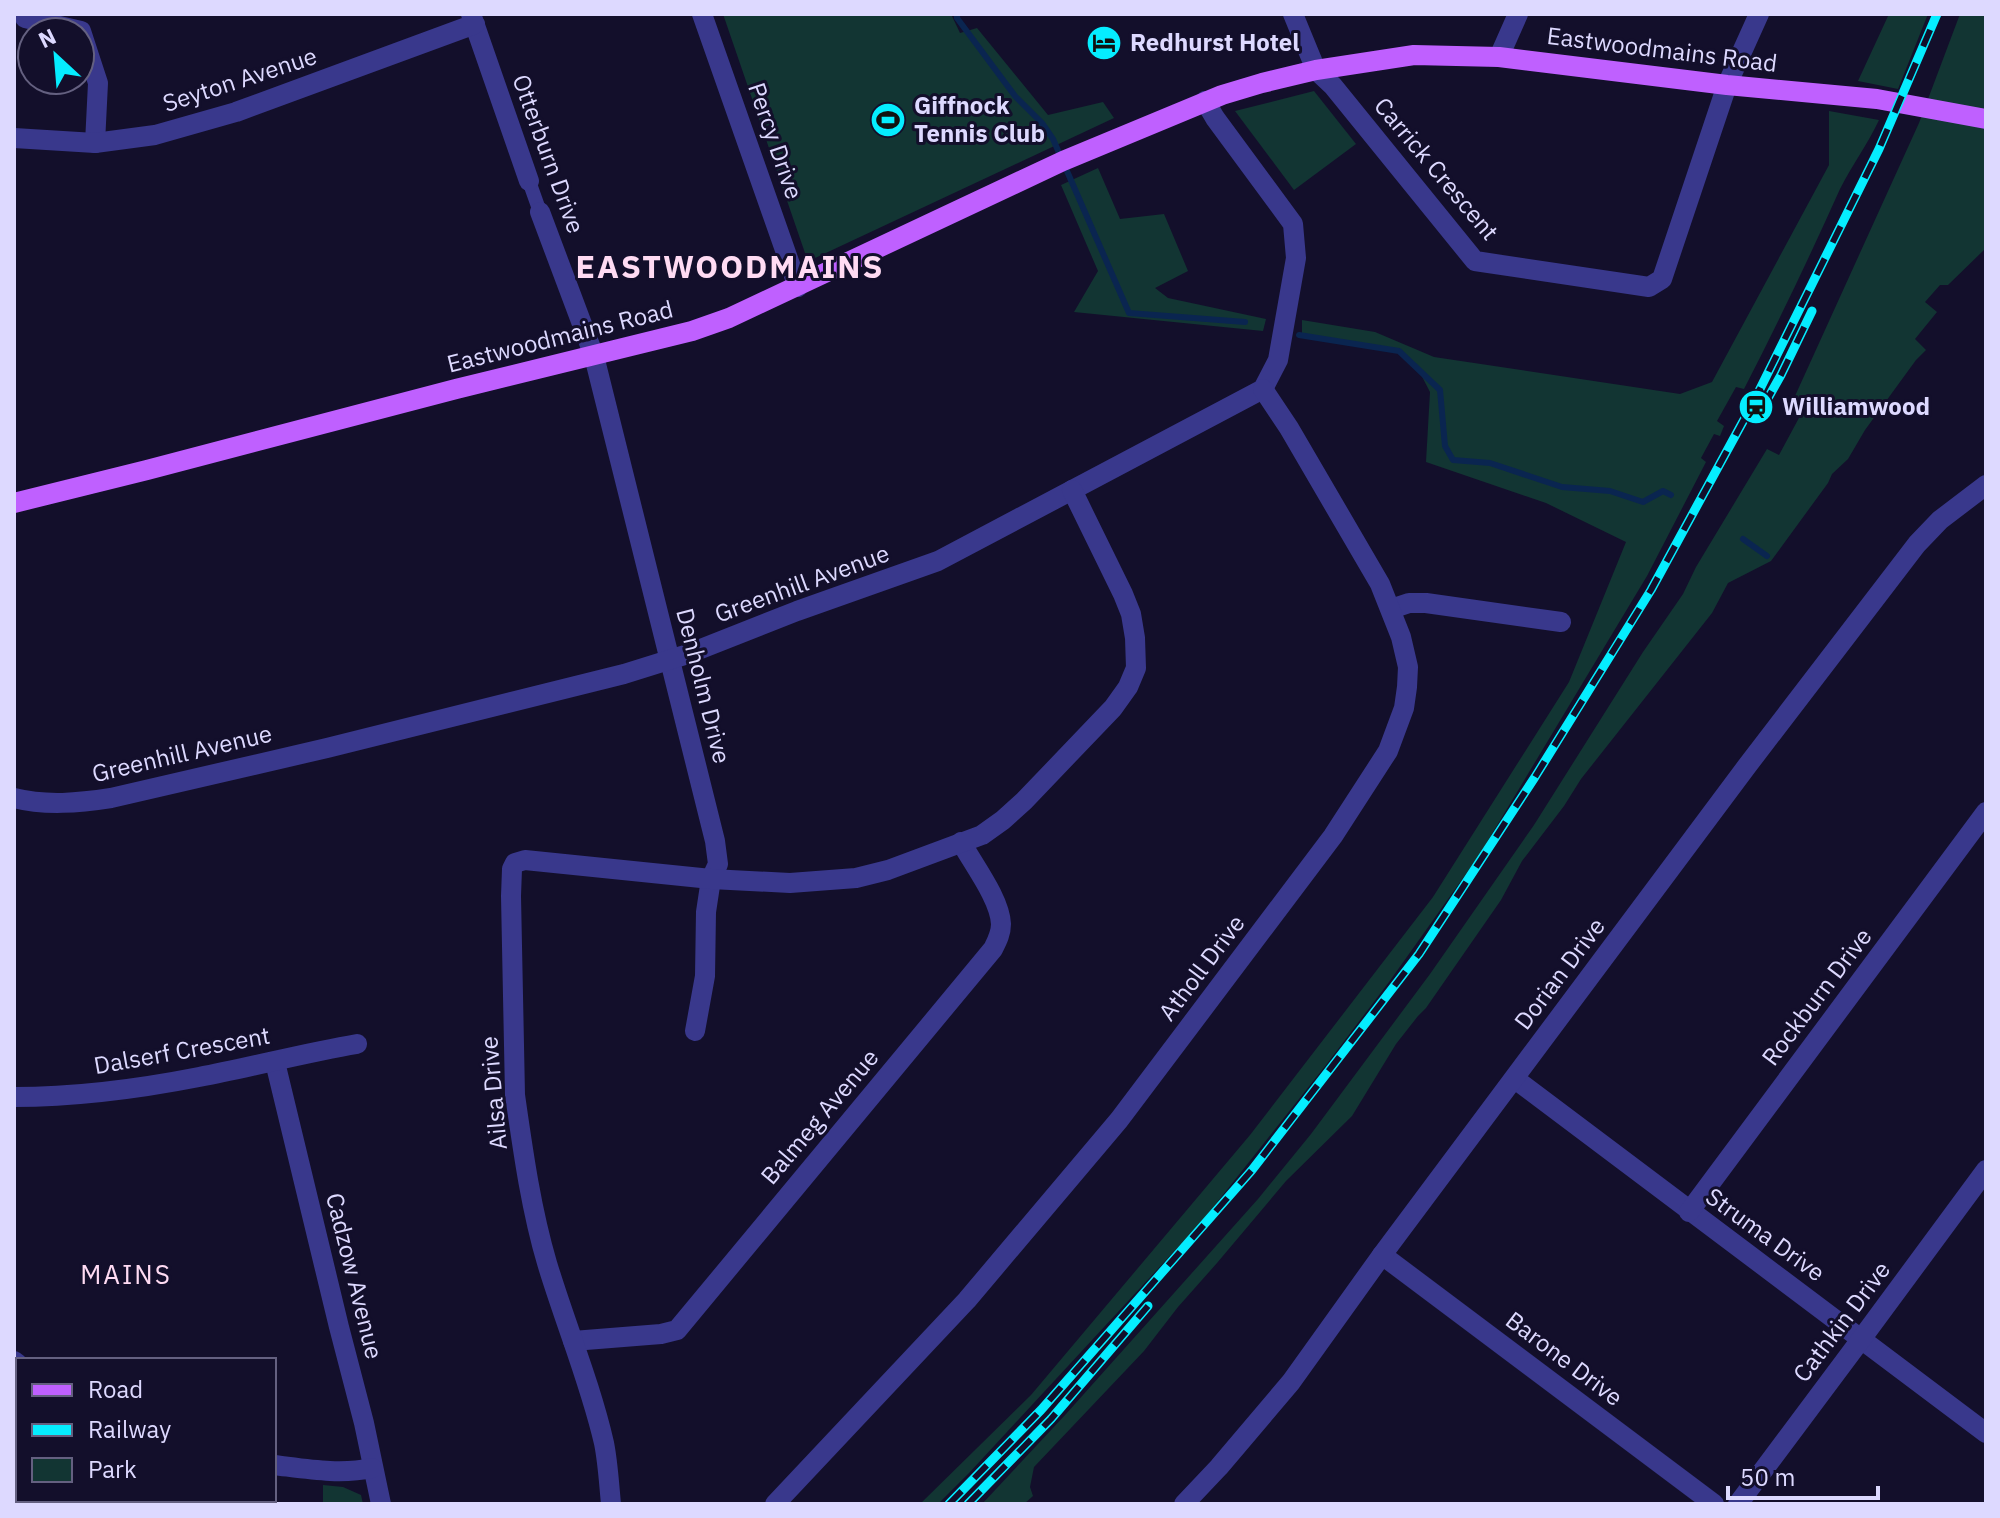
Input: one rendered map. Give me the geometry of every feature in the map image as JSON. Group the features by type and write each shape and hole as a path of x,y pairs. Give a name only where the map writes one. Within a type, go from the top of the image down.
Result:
{"main road":[{"name":"Eastwoodmains Road","path":"14,503 692,331 798,287 1063,161 1205,101 1316,70 1414,55 1499,57 1727,85 1877,99 1986,119"}],"street":[{"name":"Percy Drive","path":"702,14 798,287"},
{"path":"1293,14 1316,70"},
{"path":"1499,57 1518,14"},
{"name":"Carrick Crescent","path":"1316,70 1333,86 1475,261 1649,287 1662,279 1727,85 1759,14"},
{"name":"Seyton Avenue","path":"14,138 95,143 155,135 236,112 473,19"},
{"name":"Otterburn Drive","path":"473,19 594,356"},
{"path":"95,143 96,77"},
{"path":"1205,101 1293,224 1296,258 1281,346 1278,360 1263,389"},
{"name":"Denholm Drive","path":"594,356 715,841 718,864 711,879 706,912 705,976 695,1031"},
{"name":"Greenhill Avenue","path":"14,798 55,804 111,798 327,748 671,660 938,561 1263,389"},
{"name":"Atholl Drive","path":"775,1504 925,1347 1119,1120 1333,836 1388,751 1404,708 1408,667 1401,637 1380,584 1263,389"},
{"name":"Dorian Drive","path":"1184,1504 1291,1382 1382,1255 1747,766 1917,544 1940,520 1986,485"},
{"path":"711,879 790,883 856,878 888,870 982,835 1024,801 1113,708 1128,687 1136,668 1131,614 1072,490"},
{"path":"1391,609 1409,603 1426,603 1561,622"},
{"name":"Rockburn Drive","path":"1689,1212 1986,812"},
{"name":"Balmeg Avenue","path":"573,1341 677,1330 993,949 1000,936 1001,920 995,901 961,842"},
{"name":"Ailsa Drive","path":"611,1504 605,1447 541,1241 515,1095 512,869 515,863 525,860 711,879"},
{"name":"Dalserf Crescent","path":"14,1097 139,1087 357,1044"},
{"name":"Cadzow Avenue","path":"275,1062 381,1504"},
{"name":"Struma Drive","path":"1515,1079 1986,1433"},
{"name":"Cathkin Drive","path":"1738,1504 1986,1170"},
{"name":"Barone Drive","path":"1382,1255 1714,1504"},
{"path":"276,1465 354,1472 372,1468"}],"green space":[{"name":"Giffnock Tennis Club","path":"723,14 951,14 960,33 977,28 1048,115 1103,102 1114,118 813,259 805,253"},
{"path":"1889,14 1928,14 1898,89 1858,81"},
{"path":"1960,14 1986,14 1986,248 1948,285 1940,285 1925,302 1937,312 1915,339 1926,350 1771,561 1728,583 1712,613 1581,779 1522,861 1501,900 1426,1008 1396,1044 1352,1116 1286,1181 1144,1351 1034,1467 1030,1487 1033,1496 1024,1504 982,1504 1258,1199 1311,1134 1430,974 1534,825 1683,594 1767,449 1779,455 1807,403 1795,396 1919,123"},
{"path":"1314,91 1356,144 1294,190 1235,111"},
{"path":"1829,111 1879,120 1840,189 1744,389 1736,387 1717,421 1724,426 1720,436 1714,434 1701,458 1706,462 1647,576 1478,857 1389,982 1203,1220 970,1472 938,1504 920,1504 1031,1395 1250,1135 1433,897 1569,682 1626,542 1546,503 1426,462 1430,392 1415,363 1397,350 1302,333 1302,320 1375,332 1434,357 1680,394 1712,382 1829,165"},
{"path":"1098,168 1120,219 1164,214 1188,271 1155,288 1168,298 1266,319 1263,331 1074,312 1098,271 1061,185"},
{"path":"14,1381 16,1502 234,1502 234,1504 14,1504"},
{"path":"323,1485 343,1487 361,1495 363,1504 323,1504"}],"waterway":[{"path":"957,14 1015,96 1053,139 1129,313 1245,322"},
{"path":"1299,335 1399,351 1440,390 1445,446 1453,460 1490,463 1562,487 1610,491 1643,502 1663,491 1671,495"},
{"path":"1743,539 1767,556"}],"railway":[{"path":"949,1504 1041,1410 1252,1170 1419,954 1535,777 1651,590 1752,405 1879,149 1937,14"},
{"path":"1763,407 1812,311"},
{"path":"968,1504 1051,1419 1148,1306"}],"place":[{"name":"Redhurst Hotel","path":"1104,43"},
{"name":"Giffnock Tennis Club","path":"888,120"},
{"name":"Williamwood","path":"1756,407"}],"district":[{"name":"EASTWOODMAINS","path":"730,267"},
{"name":"MAINS","path":"126,1275"}]}
